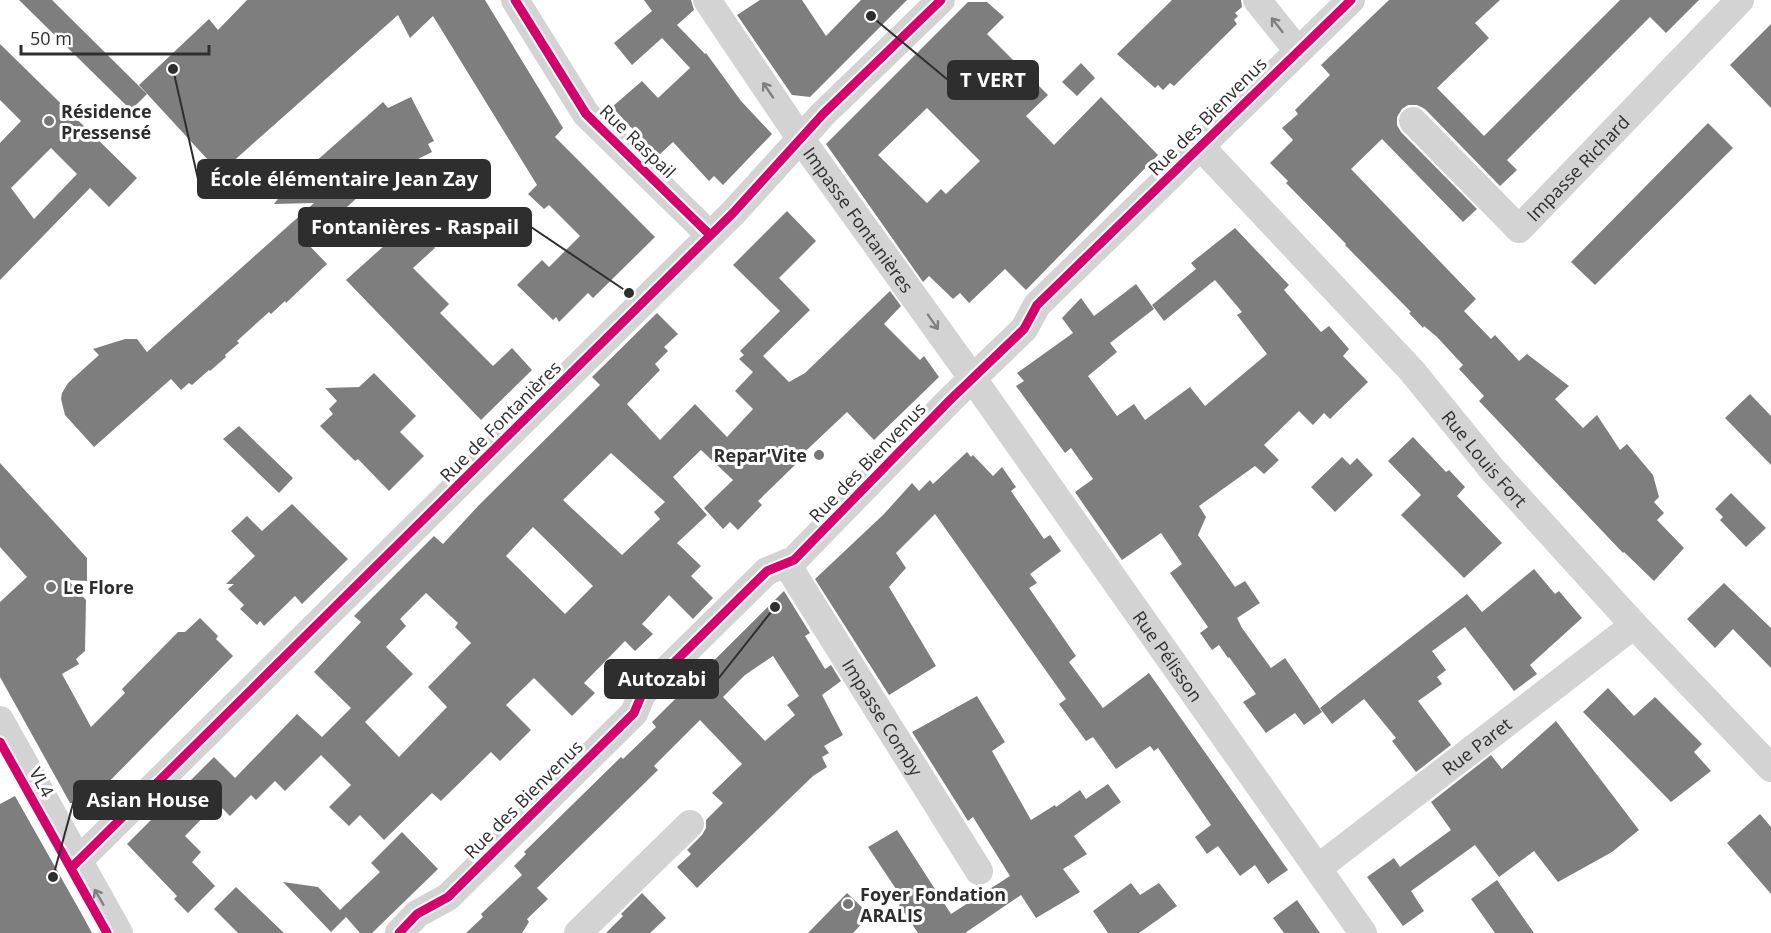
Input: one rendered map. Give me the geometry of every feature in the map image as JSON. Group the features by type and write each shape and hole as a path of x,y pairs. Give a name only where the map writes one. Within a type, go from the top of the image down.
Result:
{"street":[{"name":"Rue Raspail","path":"515,0 586,114 710,235"},
{"name":"Impasse Fontanières","path":"707,0 800,138 974,379"},
{"name":"Rue de Fontanières","path":"78,861 734,213 800,138 940,0"},
{"path":"1257,0 1298,51"},
{"name":"Rue des Bienvenus","path":"399,933 417,914 448,897 634,713 642,694 767,571 794,560 1024,329 1037,305 1351,0"},
{"name":"Impasse Richard","path":"1413,121 1519,229 1740,0"},
{"name":"Rue Louis Fort","path":"1200,146 1412,371 1491,468 1634,625 1771,768"},
{"name":"Rue Pélisson","path":"974,379 1364,933"},
{"name":"Impasse Comby","path":"786,563 979,872"},
{"name":"Rue Paret","path":"1318,868 1634,625"},
{"path":"0,720 119,933"},
{"path":"579,933 690,824"}],"building":[{"path":"19,0 52,0 147,94 131,110"},
{"path":"247,0 485,0 563,128 555,137 655,237 593,298 588,293 559,322 556,317 553,320 517,285 542,260 549,267 580,236 549,205 544,209 528,194 537,185 433,16 410,38 398,15 220,173 139,85 209,19 218,30"},
{"path":"644,0 691,0 694,10 677,25 706,53 741,101 772,134 723,185 714,176 709,181 673,142 658,156 612,107 642,81 658,98 690,68 662,38 632,65 614,43 652,11"},
{"path":"760,0 802,0 826,36 861,0 907,0 810,97 792,95 737,15"},
{"path":"1172,0 1241,0 1242,7 1235,13 1238,16 1234,20 1237,24 1174,86 1170,83 1163,90 1158,85 1155,88 1117,54"},
{"path":"1389,0 1500,0 1475,23 1489,38 1437,88 1484,136 1620,0 1699,0 1666,33 1650,17 1507,160 1517,170 1500,186 1425,109 1417,105 1408,105 1402,109 1397,117 1397,125 1401,132 1477,209 1463,222 1382,139 1351,169 1476,299 1464,311 1491,339 1495,335 1519,361 1527,354 1569,386 1555,399 1583,428 1597,415 1620,450 1627,444 1653,475 1659,497 1654,502 1664,513 1657,520 1684,548 1654,581 1623,553 1479,401 1484,396 1459,369 1463,365 1437,337 1424,326 1423,328 1409,313 1411,312 1286,183 1288,181 1270,163 1293,140 1282,128 1298,114 1295,110 1330,75 1321,65"},
{"path":"968,2 987,2 1004,17 987,34 1048,95 1026,116 1054,145 1101,97 1158,155 1026,290 1005,269 969,303 960,293 953,299 929,276 923,282 826,144","holes":["927,108 980,161 946,194 941,189 927,203 878,155"]},
{"path":"1771,24 1771,108 1730,65"},
{"path":"0,44 137,178 109,207 90,188 0,280 0,143 21,121 0,100","holes":["51,148 77,174 34,219 11,188"]},
{"path":"1081,63 1095,78 1077,96 1062,82"},
{"path":"411,97 434,141 428,144 432,152 402,167 399,160 307,243 327,264 286,303 285,301 271,314 269,312 237,341 239,343 210,371 192,385 189,383 181,390 171,379 94,447 65,415 61,399 68,383 99,355 93,349 125,339 137,339 147,352 314,203 274,204 288,186 383,102 388,108"},
{"path":"1708,123 1733,148 1595,285 1571,262"},
{"path":"787,211 816,241 779,278 810,310 763,356 789,382 805,373 890,291 901,306 884,324 920,360 924,356 939,377 874,440 847,412 794,462 796,464 758,501 762,505 738,530 730,522 723,529 704,508 733,480 701,450 673,477 707,515 677,543 701,566 691,576 713,598 693,619 669,595 642,624 653,634 635,651 625,641 584,683 595,693 572,716 534,678 506,705 531,730 500,761 491,752 441,801 432,793 384,840 360,815 349,826 329,807 351,785 321,755 285,791 275,781 256,800 251,795 230,816 217,803 185,836 201,852 192,862 215,886 188,913 174,899 177,896 127,844 214,757 235,778 297,714 322,737 351,708 314,672 361,622 354,616 434,536 443,544 600,385 592,377 657,313 678,334 664,347 668,351 655,364 660,370 627,404 660,440 695,404 727,437 753,409 735,391 753,372 739,359 744,355 740,351 780,311 733,265","holes":["611,453 665,502 654,512 660,519 622,555 563,500","533,527 593,586 565,614 506,556","426,593 458,623 455,627 471,643 428,687 447,707 399,757 365,722 413,674 386,647 406,626 400,619"]},
{"path":"415,218 433,238 429,241 435,248 413,268 449,304 440,313 493,366 512,348 532,370 481,420 346,280"},
{"path":"1235,228 1289,285 1284,290 1321,332 1329,326 1349,349 1343,356 1368,382 1330,419 1324,413 1313,425 1299,411 1264,445 1279,460 1264,474 1255,466 1199,506 1206,517 1198,535 1235,587 1245,581 1260,603 1237,618 1242,628 1271,668 1285,658 1322,712 1304,725 1295,713 1266,733 1243,702 1256,694 1219,645 1212,650 1200,633 1208,627 1170,573 1182,564 1161,533 1122,560 1075,492 1093,479 1071,448 1065,453 1016,386 1024,381 1017,373 1073,333 1062,318 1081,298 1094,316 1136,284 1154,309 1110,343 1117,352 1088,376 1117,416 1134,404 1145,420 1190,387 1205,406 1267,354 1237,315 1242,312 1215,280 1164,321 1152,305 1196,269 1191,263"},
{"path":"374,373 416,416 400,432 424,456 389,491 358,459 355,461 320,426 333,414 329,409 337,401 325,388 359,387"},
{"path":"1750,394 1771,416 1771,465 1725,418"},
{"path":"239,426 293,478 279,493 223,439"},
{"path":"1413,437 1446,472 1449,470 1465,487 1457,496 1502,543 1464,578 1401,515 1421,495 1388,461"},
{"path":"967,452 971,457 973,455 993,476 1002,467 1016,487 1011,491 1044,539 1050,535 1061,551 1030,574 1037,583 1029,588 1076,656 1069,662 1103,708 1149,673 1288,870 1268,884 1255,865 1240,876 1218,846 1207,854 1195,837 1211,825 1158,748 1154,751 1150,746 1116,769 1093,737 1086,741 1059,704 1066,699 935,514 896,553 906,568 889,587 936,666 889,695 815,579 884,514 912,483 919,491 930,480 933,484"},
{"path":"1342,457 1350,465 1357,458 1373,475 1335,512 1311,487"},
{"path":"0,463 87,558 87,581 68,580 86,600 85,651 76,659 79,664 62,674 91,727 125,693 122,689 178,632 185,632 200,618 233,656 86,805 70,803 0,677 0,602 27,577 0,547"},
{"path":"1731,493 1766,528 1746,547 1720,520 1723,517 1715,509"},
{"path":"292,504 348,559 302,604 295,596 264,626 260,621 257,625 240,609 244,605 228,589 234,584 226,584 255,556 231,531 247,516 262,531"},
{"path":"1534,569 1555,594 1559,591 1582,618 1530,665 1537,674 1514,691 1465,627 1432,651 1446,670 1437,677 1442,684 1418,701 1451,745 1416,772 1392,741 1396,738 1364,699 1332,724 1320,708 1467,594 1482,612"},
{"path":"1724,583 1771,628 1771,668 1733,629 1715,648 1687,619"},
{"path":"784,591 810,633 805,636 825,669 831,665 841,681 822,695 843,735 824,746 829,753 822,757 827,767 813,776 697,888 677,867 691,854 687,850 702,835 706,828 706,820 723,803 712,793 742,764 700,720 654,766 658,770 537,888 548,899 527,919 529,922 522,933 466,933 483,917 481,914 522,875 514,866 526,854 524,852 621,757 623,759 656,727 652,722","holes":["773,656 799,696 787,705 795,715 765,741 723,697 745,675"]},
{"path":"1608,688 1634,716 1655,697 1702,744 1694,752 1711,771 1671,802 1583,712"},
{"path":"977,696 1005,742 992,751 1031,820 1055,805 1056,807 1080,790 1086,799 1108,784 1121,802 1074,836 1087,854 1063,869 1080,892 1036,918 1021,895 965,933 918,933 899,905 904,901 868,847 897,830 951,914 1010,876 973,817 968,821 912,732"},
{"path":"1556,721 1639,830 1612,852 1558,882 1534,851 1499,877 1475,845 1411,891 1424,911 1403,926 1367,877 1394,858 1400,867 1451,830 1431,802 1491,755 1502,769"},
{"path":"15,796 92,933 0,933 0,804"},
{"path":"1760,814 1771,827 1771,894 1727,843"},
{"path":"402,832 438,869 372,933 360,933 346,917 331,932 283,882 318,887 340,910 380,872 371,863"},
{"path":"1497,880 1534,933 1495,933 1471,899"},
{"path":"1131,883 1140,895 1159,883 1177,906 1139,933 1108,933 1093,911"},
{"path":"236,887 284,933 238,933 214,909"},
{"path":"642,893 666,918 650,933 606,933 623,916 621,914"},
{"name":"Foyer Fondation ARALIS","path":"847,893 870,915 853,933 808,933"},
{"path":"1297,900 1320,933 1284,933 1273,918"}],"cycle path":[{"path":"515,0 586,114 710,235"},
{"path":"71,868 733,213 823,114 941,0"},
{"path":"399,933 417,914 448,897 634,713 642,694 767,571 794,560 950,400 1024,329 1037,305 1351,0"},
{"name":"VL4","path":"0,742 107,933"}],"place":[{"name":"T VERT","path":"871,16"},
{"name":"École élémentaire Jean Zay","path":"173,69"},
{"name":"Résidence Pressensé","path":"49,121"},
{"name":"Fontanières - Raspail","path":"629,293"},
{"name":"Repar'Vite","path":"819,455"},
{"name":"Le Flore","path":"51,587"},
{"name":"Autozabi","path":"775,607"},
{"name":"Asian House","path":"53,877"},
{"name":"Foyer Fondation ARALIS","path":"848,904"}]}
